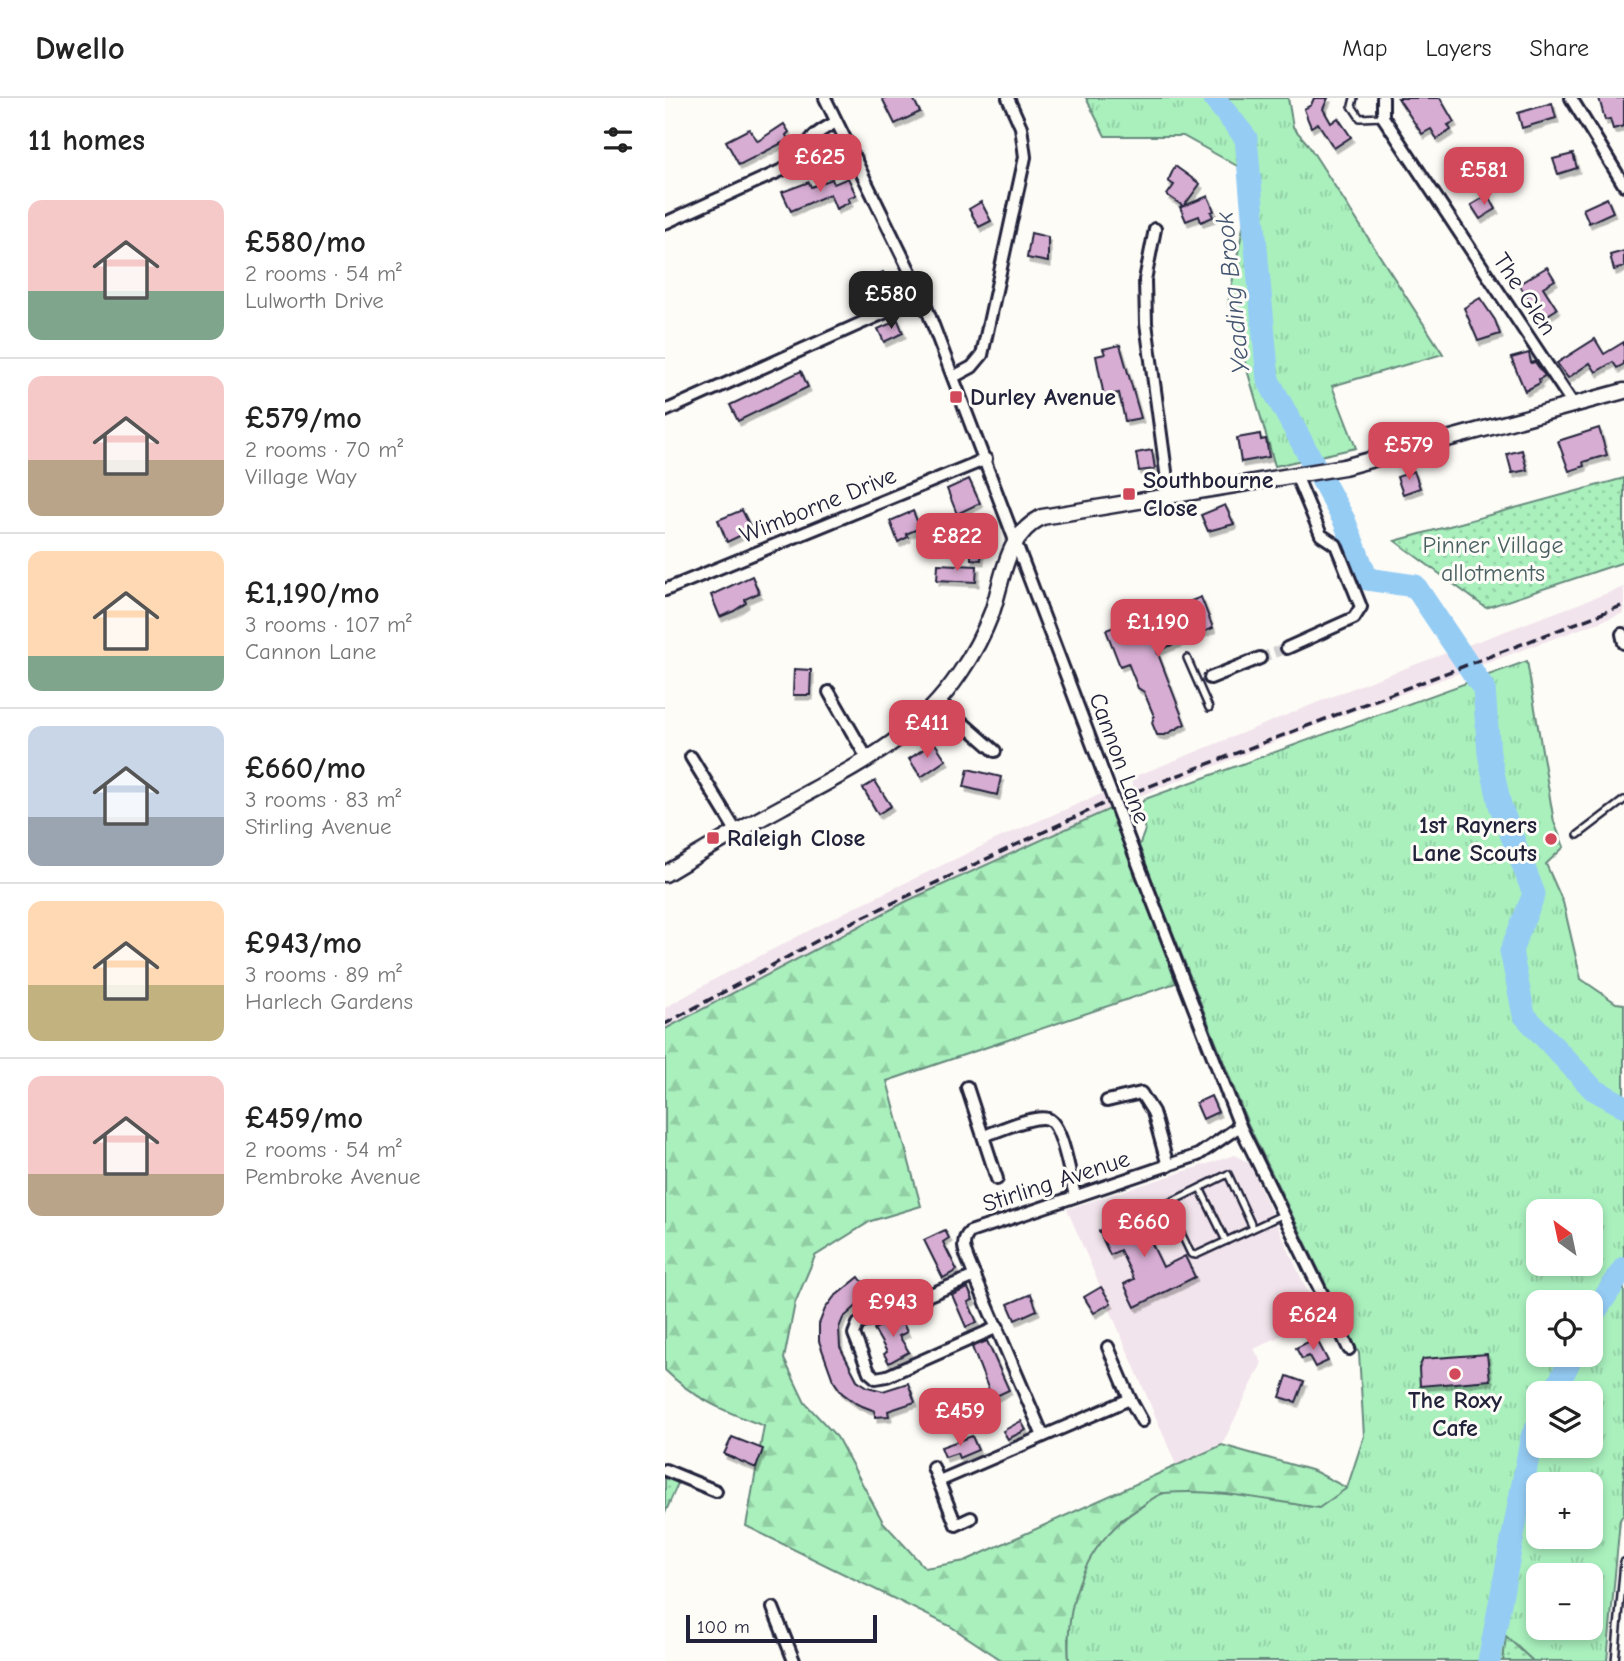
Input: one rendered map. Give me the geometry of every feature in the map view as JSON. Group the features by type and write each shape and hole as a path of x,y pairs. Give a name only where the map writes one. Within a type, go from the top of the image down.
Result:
{"street":[{"name":"Cannon Lane","path":"825,98 922,296 955,376 1014,543 1240,1126 1349,1349"},
{"path":"955,376 972,367 982,355 1025,157 1021,127 1008,98"},
{"path":"1383,98 1383,117"},
{"path":"1571,98 1624,185"},
{"name":"The Glen","path":"1383,117 1573,404"},
{"path":"802,161 804,146 815,134 837,122"},
{"path":"802,161 817,171 829,171 856,159"},
{"path":"665,223 802,161"},
{"path":"1155,229 1145,280 1146,323 1169,494"},
{"path":"665,411 922,296"},
{"path":"665,874 736,831 868,760 909,732 939,702 984,632 1014,543 1030,524 1042,517 1169,494 1311,473 1624,391"},
{"name":"Wimborne Drive","path":"665,590 986,459"},
{"path":"1287,648 1358,614 1361,607 1336,545 1321,536 1311,473"},
{"path":"1210,678 1260,659"},
{"path":"829,692 868,760"},
{"path":"939,702 995,751"},
{"path":"691,757 736,831"},
{"path":"967,1087 997,1179"},
{"path":"1107,1101 1141,1093 1153,1112 1168,1166"},
{"path":"984,1136 1038,1119 1049,1119 1058,1127 1076,1196"},
{"name":"Stirling Avenue","path":"1043,1436 963,1246 964,1237 970,1232 1198,1155 1240,1126"},
{"path":"975,1276 859,1324 854,1334 869,1372 876,1378 887,1376 998,1327"},
{"path":"1108,1347 1142,1421"},
{"path":"939,1481 1130,1399"},
{"path":"933,1467 956,1525 971,1518"},
{"path":"665,1470 716,1490"},
{"path":"773,1608 794,1661"}],"lane":[{"path":"1354,98 1352,106 1360,118 1383,117"},
{"path":"1187,657 1209,708"},
{"path":"1198,683 1210,678"},
{"path":"1578,835 1624,800"},
{"path":"1253,1228 1228,1174 1167,1204 1191,1254 1226,1241 1282,1215"},
{"path":"1200,1188 1226,1241"},
{"path":"1615,1661 1624,1562"}],"shaded area":[{"path":"1624,587 1624,613 1333,719 1137,797 1130,778 1368,682"},
{"path":"1106,792 1112,808 907,901 665,1029 665,1008 715,979 851,909 1001,837"},
{"path":"1235,1155 1249,1163 1319,1317 1254,1349 1262,1363 1222,1445 1177,1467 1067,1209"}],"green space":[{"path":"1086,98 1288,98 1293,127 1307,143 1443,354 1332,386 1356,448 1275,466 1228,304 1244,222 1239,167 1183,136 1105,136"},
{"name":"Pinner Village allotments","path":"1624,478 1624,562 1486,608 1395,541"},
{"path":"1527,661 1554,822 1564,847 1546,864 1563,902 1581,979 1616,1003 1624,1004 1624,1513 1620,1520 1607,1661 1533,1661 1506,1636 1503,1661 1069,1661 1071,1616 1082,1575 1104,1539 1120,1523 1155,1497 1165,1493 1204,1492 1319,1508 1347,1488 1364,1436 1359,1353 1248,1124 1139,846 1145,830 1138,806 1145,799"},
{"path":"1112,808 1176,983 887,1081 921,1206 871,1221 815,1256 795,1303 784,1359 805,1403 837,1437 883,1522 925,1568 965,1561 1222,1445 1314,1471 1347,1488 1343,1635 1318,1508 1210,1493 1162,1493 1121,1520 1068,1639 1069,1661 1003,1661 950,1626 746,1526 764,1426 711,1404 687,1389 665,1370 665,1029 907,901"},
{"path":"665,1477 679,1481 665,1513"},
{"path":"1505,1635 1533,1661 1503,1661"}],"building":[{"path":"882,98 913,98 920,112 895,124"},
{"path":"1314,98 1328,98 1323,109 1331,123 1338,118 1351,137 1334,148 1318,123 1311,127 1308,120 1304,109 1311,105"},
{"path":"1398,98 1440,98 1454,122 1448,125 1451,130 1437,139 1431,129 1422,134"},
{"path":"1599,98 1624,98 1624,126 1613,129 1610,119 1605,120"},
{"path":"1552,103 1556,118 1522,128 1518,113"},
{"path":"784,124 789,132 786,135 788,140 739,165 726,141 749,129 758,141"},
{"path":"1573,154 1577,168 1558,174 1553,159"},
{"path":"1175,166 1200,184 1184,206 1208,196 1214,211 1211,212 1213,217 1201,222 1199,216 1186,221 1180,207 1183,206 1167,195 1174,185 1168,181"},
{"path":"848,178 856,195 848,198 850,202 836,209 830,194 791,211 782,192 809,182 811,187 832,179 834,184"},
{"path":"1488,195 1496,209 1480,219 1471,205"},
{"path":"1607,198 1613,212 1589,223 1583,209"},
{"path":"981,202 991,221 979,227 969,209"},
{"path":"1031,233 1048,237 1048,262 1027,258"},
{"path":"1624,251 1624,267 1614,270 1610,255"},
{"path":"1547,267 1555,280 1543,287 1557,309 1541,319 1519,284"},
{"path":"883,272 888,283 894,280 900,292 876,303 866,280"},
{"path":"1480,298 1495,320 1500,334 1478,341 1464,308"},
{"path":"898,320 903,333 884,342 878,329"},
{"path":"1595,339 1604,354 1624,342 1624,364 1617,368 1613,362 1596,372 1590,363 1568,378 1557,363"},
{"path":"1120,345 1141,418 1125,421 1119,393 1104,396 1096,356 1105,354 1103,349"},
{"path":"1529,353 1531,363 1535,362 1545,376 1539,379 1540,383 1525,391 1511,358"},
{"path":"801,371 808,387 738,421 730,405"},
{"path":"1599,428 1607,455 1583,462 1584,466 1569,471 1558,441"},
{"path":"1260,434 1261,440 1266,439 1269,457 1241,462 1237,438"},
{"path":"1152,450 1155,469 1139,471 1136,453"},
{"path":"1522,450 1527,470 1512,473 1507,454"},
{"path":"1414,471 1420,488 1403,494 1397,477"},
{"path":"969,479 980,503 957,514 947,489"},
{"path":"1225,505 1234,524 1208,531 1201,515"},
{"path":"742,510 752,530 727,542 718,520"},
{"path":"913,511 920,528 906,534 908,537 898,542 890,521"},
{"path":"971,550 982,550 981,560 971,559"},
{"path":"938,564 977,566 976,582 937,580"},
{"path":"752,576 759,593 745,599 746,603 734,611 720,617 711,595"},
{"path":"1201,597 1213,628 1157,651 1185,724 1165,735 1157,735 1152,723 1154,716 1144,692 1138,688 1128,663 1120,666 1106,630 1127,622 1131,632 1188,609 1186,603"},
{"path":"794,669 811,670 810,695 793,695"},
{"path":"934,742 946,760 921,777 909,759"},
{"path":"968,769 1001,777 997,795 964,787"},
{"path":"875,781 891,806 878,814 863,788"},
{"path":"1211,1096 1218,1112 1203,1119 1196,1103"},
{"path":"1145,1209 1158,1237 1150,1240 1163,1267 1185,1256 1195,1277 1135,1307 1124,1284 1134,1279 1120,1250 1110,1255 1099,1231"},
{"path":"945,1230 949,1238 943,1242 957,1270 943,1278 924,1240"},
{"path":"859,1277 871,1293 843,1318 839,1328 840,1347 857,1380 868,1387 883,1391 908,1383 915,1402 888,1411 889,1416 875,1417 875,1411 857,1404 842,1393 833,1380 819,1341 819,1324 825,1309 834,1297"},
{"path":"1101,1287 1111,1303 1094,1313 1084,1297"},
{"path":"968,1288 973,1300 968,1302 977,1322 966,1327 952,1295"},
{"path":"1031,1294 1037,1310 1015,1320 1008,1304"},
{"path":"900,1317 907,1332 899,1336 909,1352 889,1363 884,1354 887,1352 874,1329"},
{"path":"1316,1338 1328,1361 1315,1367 1309,1356 1302,1359 1296,1348"},
{"path":"987,1341 1009,1390 992,1398 972,1347"},
{"name":"The Roxy Cafe","path":"1487,1354 1490,1380 1420,1386 1419,1368 1423,1359"},
{"path":"1287,1376 1304,1382 1296,1402 1280,1397"},
{"path":"1021,1421 1026,1430 1008,1439 1003,1431"},
{"path":"972,1436 978,1450 959,1458 957,1453 945,1457 941,1447"},
{"path":"732,1437 763,1449 756,1468 724,1454"}],"waterway":[{"name":"Yeading Brook","path":"1214,98 1246,138 1268,380 1344,520 1367,579 1415,586 1484,689 1489,754 1500,805 1534,894 1511,951 1524,1015 1593,1089 1624,1106"},
{"name":"Yeading Brook","path":"1603,1300 1624,1268"},
{"name":"Yeading Brook","path":"1560,1381 1567,1367"},
{"name":"Yeading Brook","path":"1489,1661 1528,1458"}],"tunnel":[{"path":"1260,658 1287,648"}],"railway":[{"path":"665,1024 844,926 1103,804 1624,605"}],"place":[{"name":"Durley Avenue","path":"956,397"},
{"name":"Southbourne Close","path":"1129,494"},
{"name":"Raleigh Close","path":"713,838"},
{"name":"1st Rayners Lane Scouts","path":"1551,839"},
{"name":"The Roxy Cafe","path":"1455,1374"}]}
